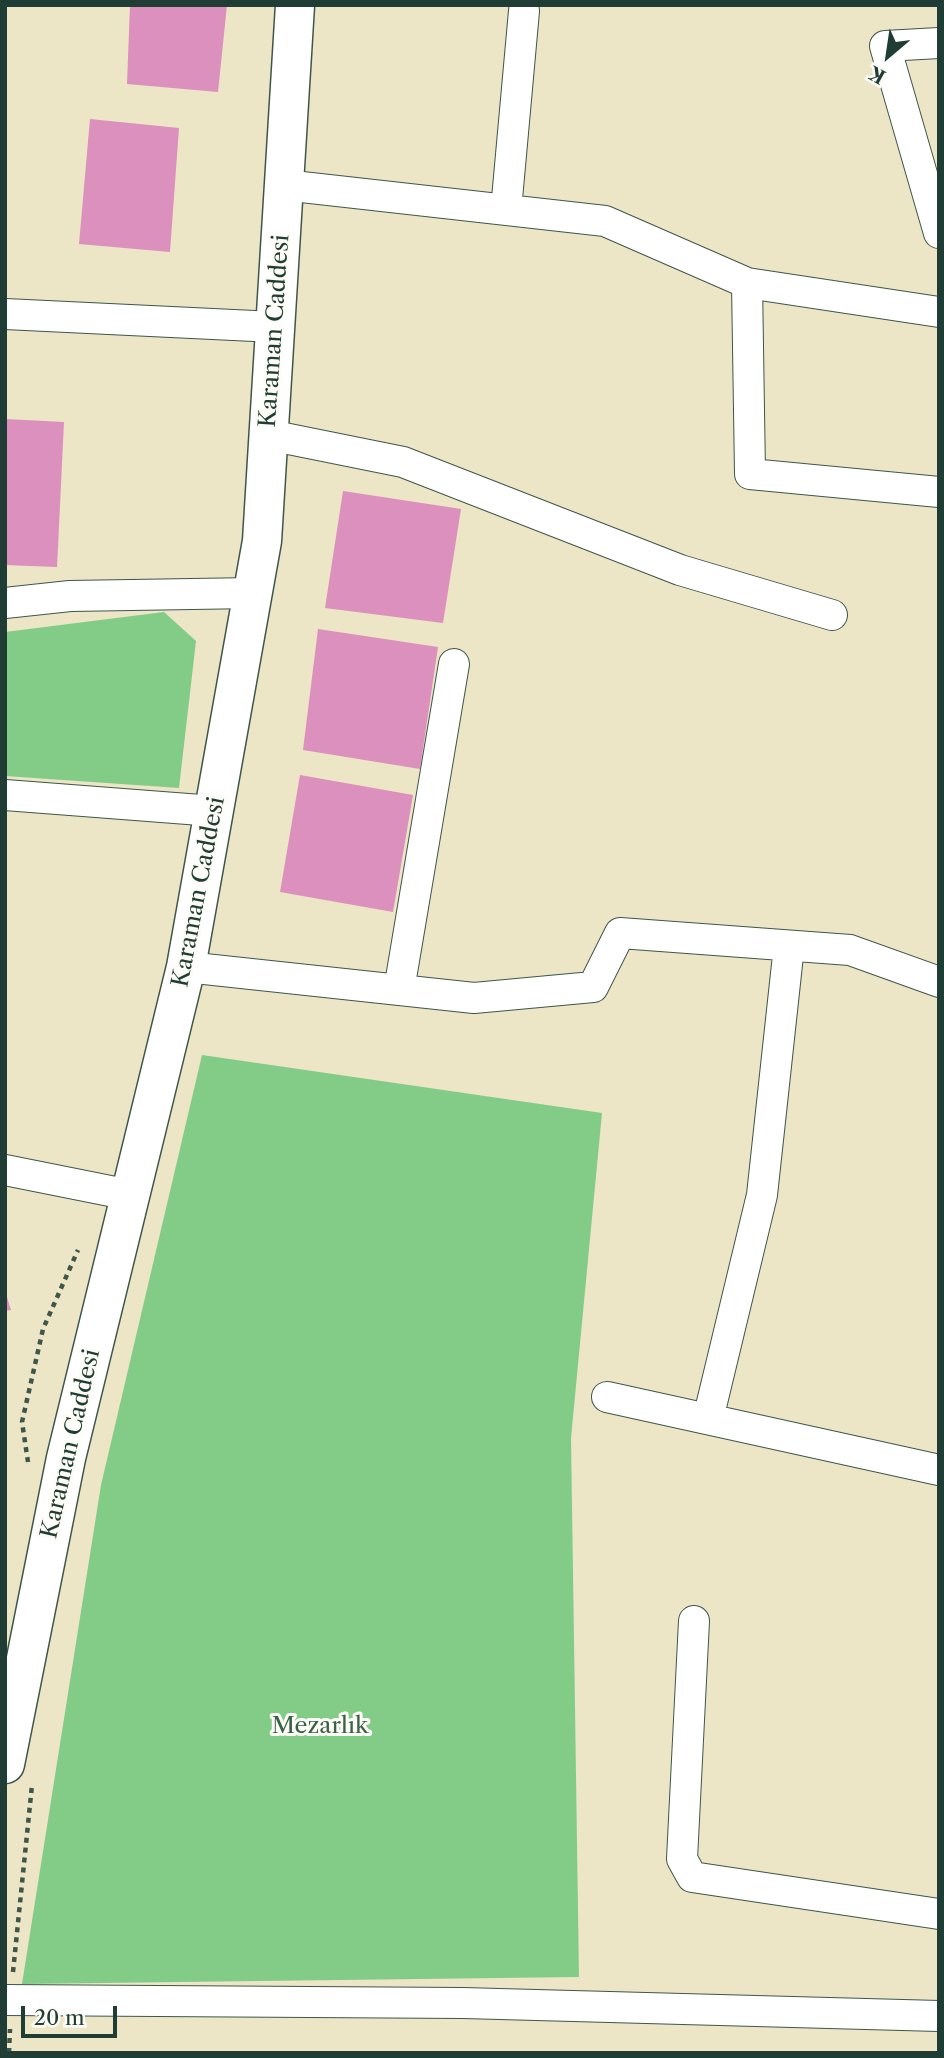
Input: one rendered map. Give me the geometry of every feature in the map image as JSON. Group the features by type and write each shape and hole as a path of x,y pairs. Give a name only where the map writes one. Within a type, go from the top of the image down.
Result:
{"main road":[{"name":"Karaman Caddesi","path":"5,1764 66,1458 186,967 262,541 295,5"}],"street":[{"path":"506,210 524,11"},
{"path":"939,43 885,46 939,233"},
{"path":"284,185 605,221 747,283 939,312"},
{"path":"747,283 750,474 939,492"},
{"path":"5,314 275,327"},
{"path":"269,435 403,462 680,570 832,615"},
{"path":"5,603 70,596 253,593"},
{"path":"399,990 454,664"},
{"path":"5,795 214,811"},
{"path":"186,967 474,998 593,987 620,933 850,950 939,982"},
{"path":"708,1419 762,1195 789,946"},
{"path":"5,1170 130,1195"},
{"path":"607,1397 939,1470"},
{"path":"694,1621 682,1859 692,1877 939,1914"},
{"path":"5,2000 463,2003 939,2016"}],"green space":[{"path":"164,612 196,641 179,788 5,776 5,632"},
{"name":"Mezarlık","path":"202,1055 602,1113 571,1438 579,1977 22,1984 101,1485"}],"building":[{"path":"130,5 227,5 218,92 127,84"},
{"path":"90,119 179,128 170,252 79,244"},
{"path":"5,419 64,422 57,567 5,565"},
{"path":"343,491 461,509 443,623 325,608"},
{"path":"318,629 438,647 420,769 303,750"},
{"path":"300,775 413,795 393,912 280,892"},
{"path":"5,1291 11,1310 5,1311"}]}
